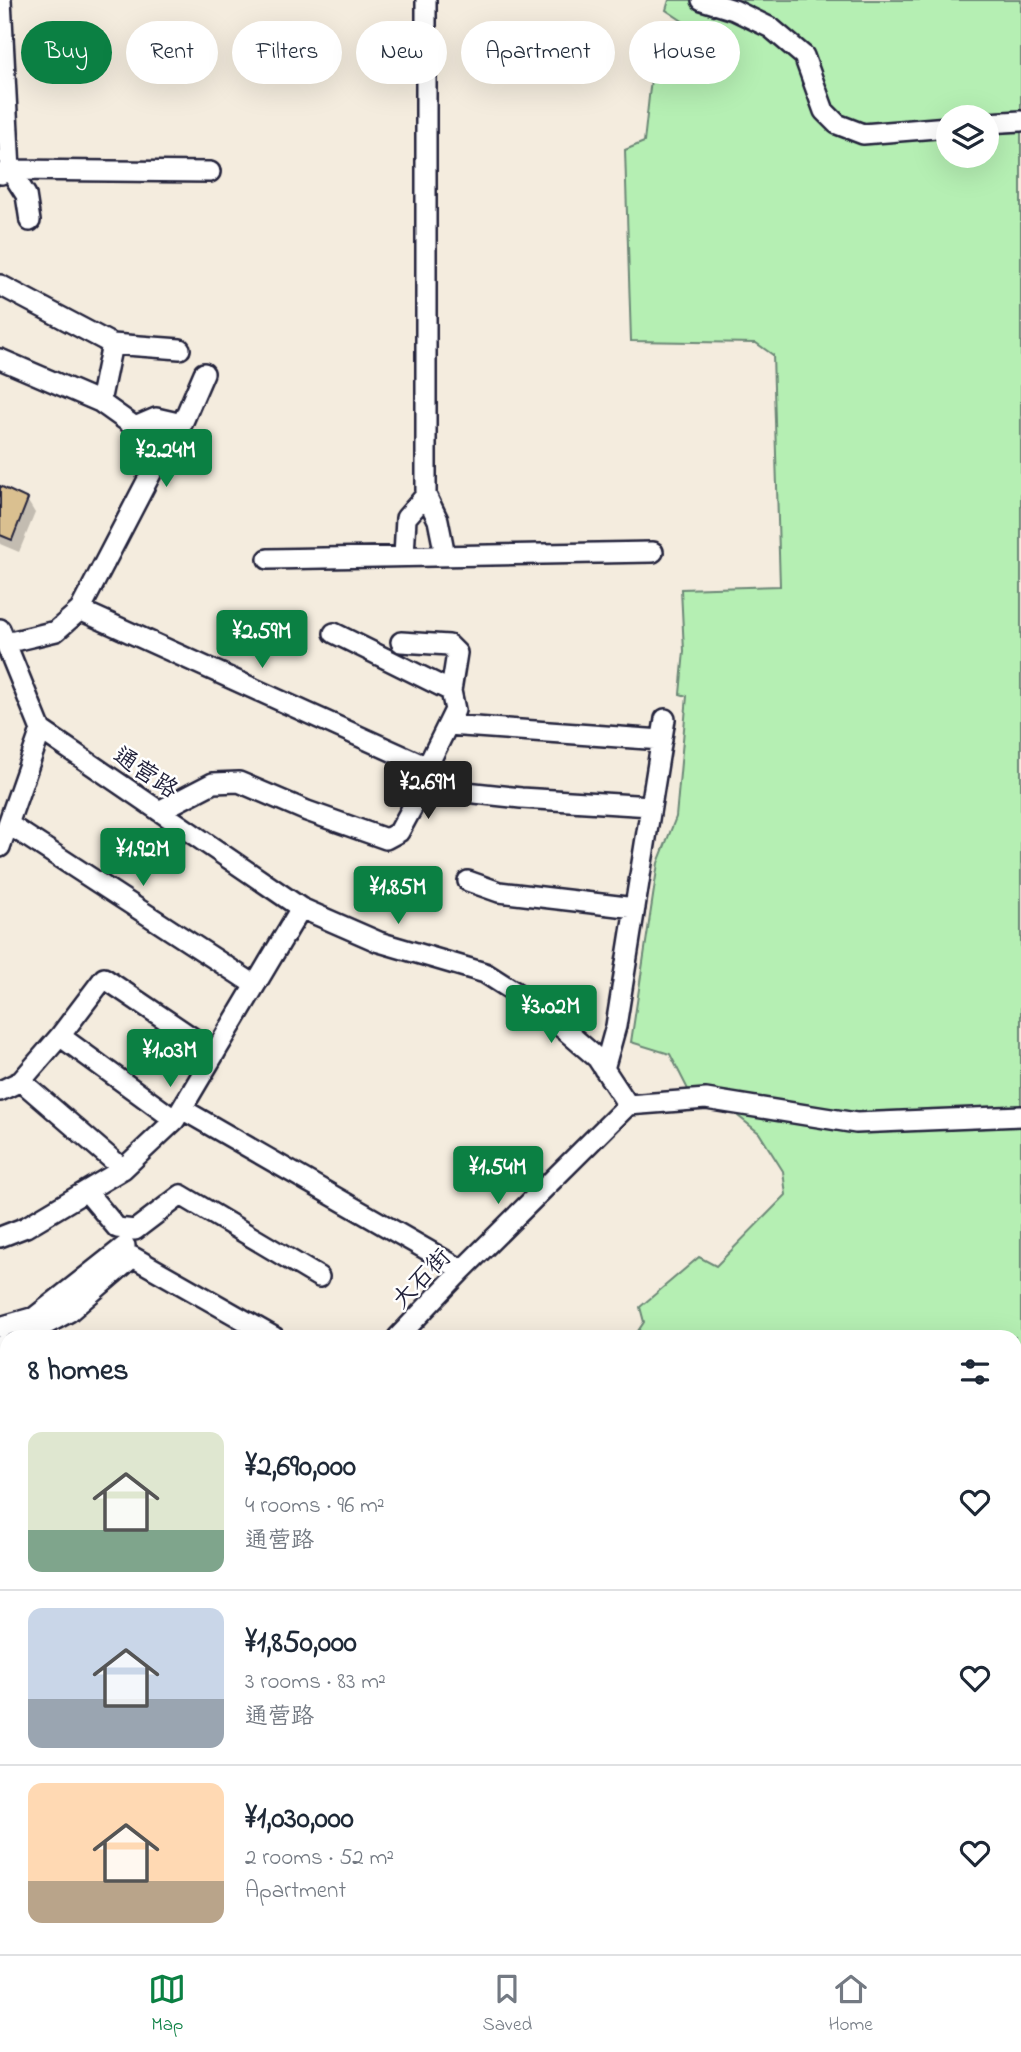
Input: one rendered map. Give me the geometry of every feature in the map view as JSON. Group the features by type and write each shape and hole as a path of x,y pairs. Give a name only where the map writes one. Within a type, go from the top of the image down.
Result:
{"street":[{"path":"1,0 5,172 26,195 30,221"},
{"path":"426,0 426,495 438,520 445,555"},
{"path":"702,0 734,10 771,28 804,56 824,111 837,124 863,134 936,128"},
{"path":"999,122 1021,121"},
{"path":"5,172 210,172"},
{"path":"0,285 113,344 180,349"},
{"path":"100,402 113,344"},
{"path":"0,359 100,402 135,427 141,449 158,460 80,610 56,631 2,633 41,730 0,847"},
{"path":"135,427 156,418 182,424 204,373"},
{"path":"404,556 406,519 426,495"},
{"path":"268,559 653,552"},
{"path":"80,610 427,767"},
{"path":"334,633 451,691"},
{"path":"159,811 213,783 239,782 307,811 386,839 399,832 455,709 451,691 457,653 449,645 401,642"},
{"path":"604,1069 616,1026 665,719"},
{"path":"448,725 662,740"},
{"name":"通营路","path":"41,730 301,908 379,942 485,973 537,1006 597,1058 628,1105"},
{"path":"419,787 521,798 651,806"},
{"path":"8,824 255,985"},
{"path":"468,881 499,892 635,908"},
{"path":"0,1237 26,1227 123,1169 178,1114 301,908"},
{"path":"0,1091 21,1081 60,1036 104,978 215,1053"},
{"path":"60,1036 178,1114 462,1270"},
{"path":"21,1081 123,1169"},
{"path":"628,1105 706,1099 856,1123 1021,1116"},
{"name":"大石街","path":"405,1330 628,1105"},
{"path":"86,1191 117,1228 135,1230 181,1195 319,1277"},
{"path":"0,1327 35,1317 125,1246"},
{"path":"36,1330 69,1312 133,1257 262,1330"}],"green space":[{"path":"669,0 1021,0 1021,1330 639,1330 644,1322 640,1307 699,1257 716,1266 786,1195 783,1171 759,1133 733,1112 697,1107 670,1054 631,1042 658,863 676,817 687,696 680,694 684,651 681,589 780,586 773,355 756,343 631,341 625,150 644,142 650,84 740,84 740,21 682,21 666,10"}],"building":[{"path":"0,486 28,499 12,540 0,535"}]}
